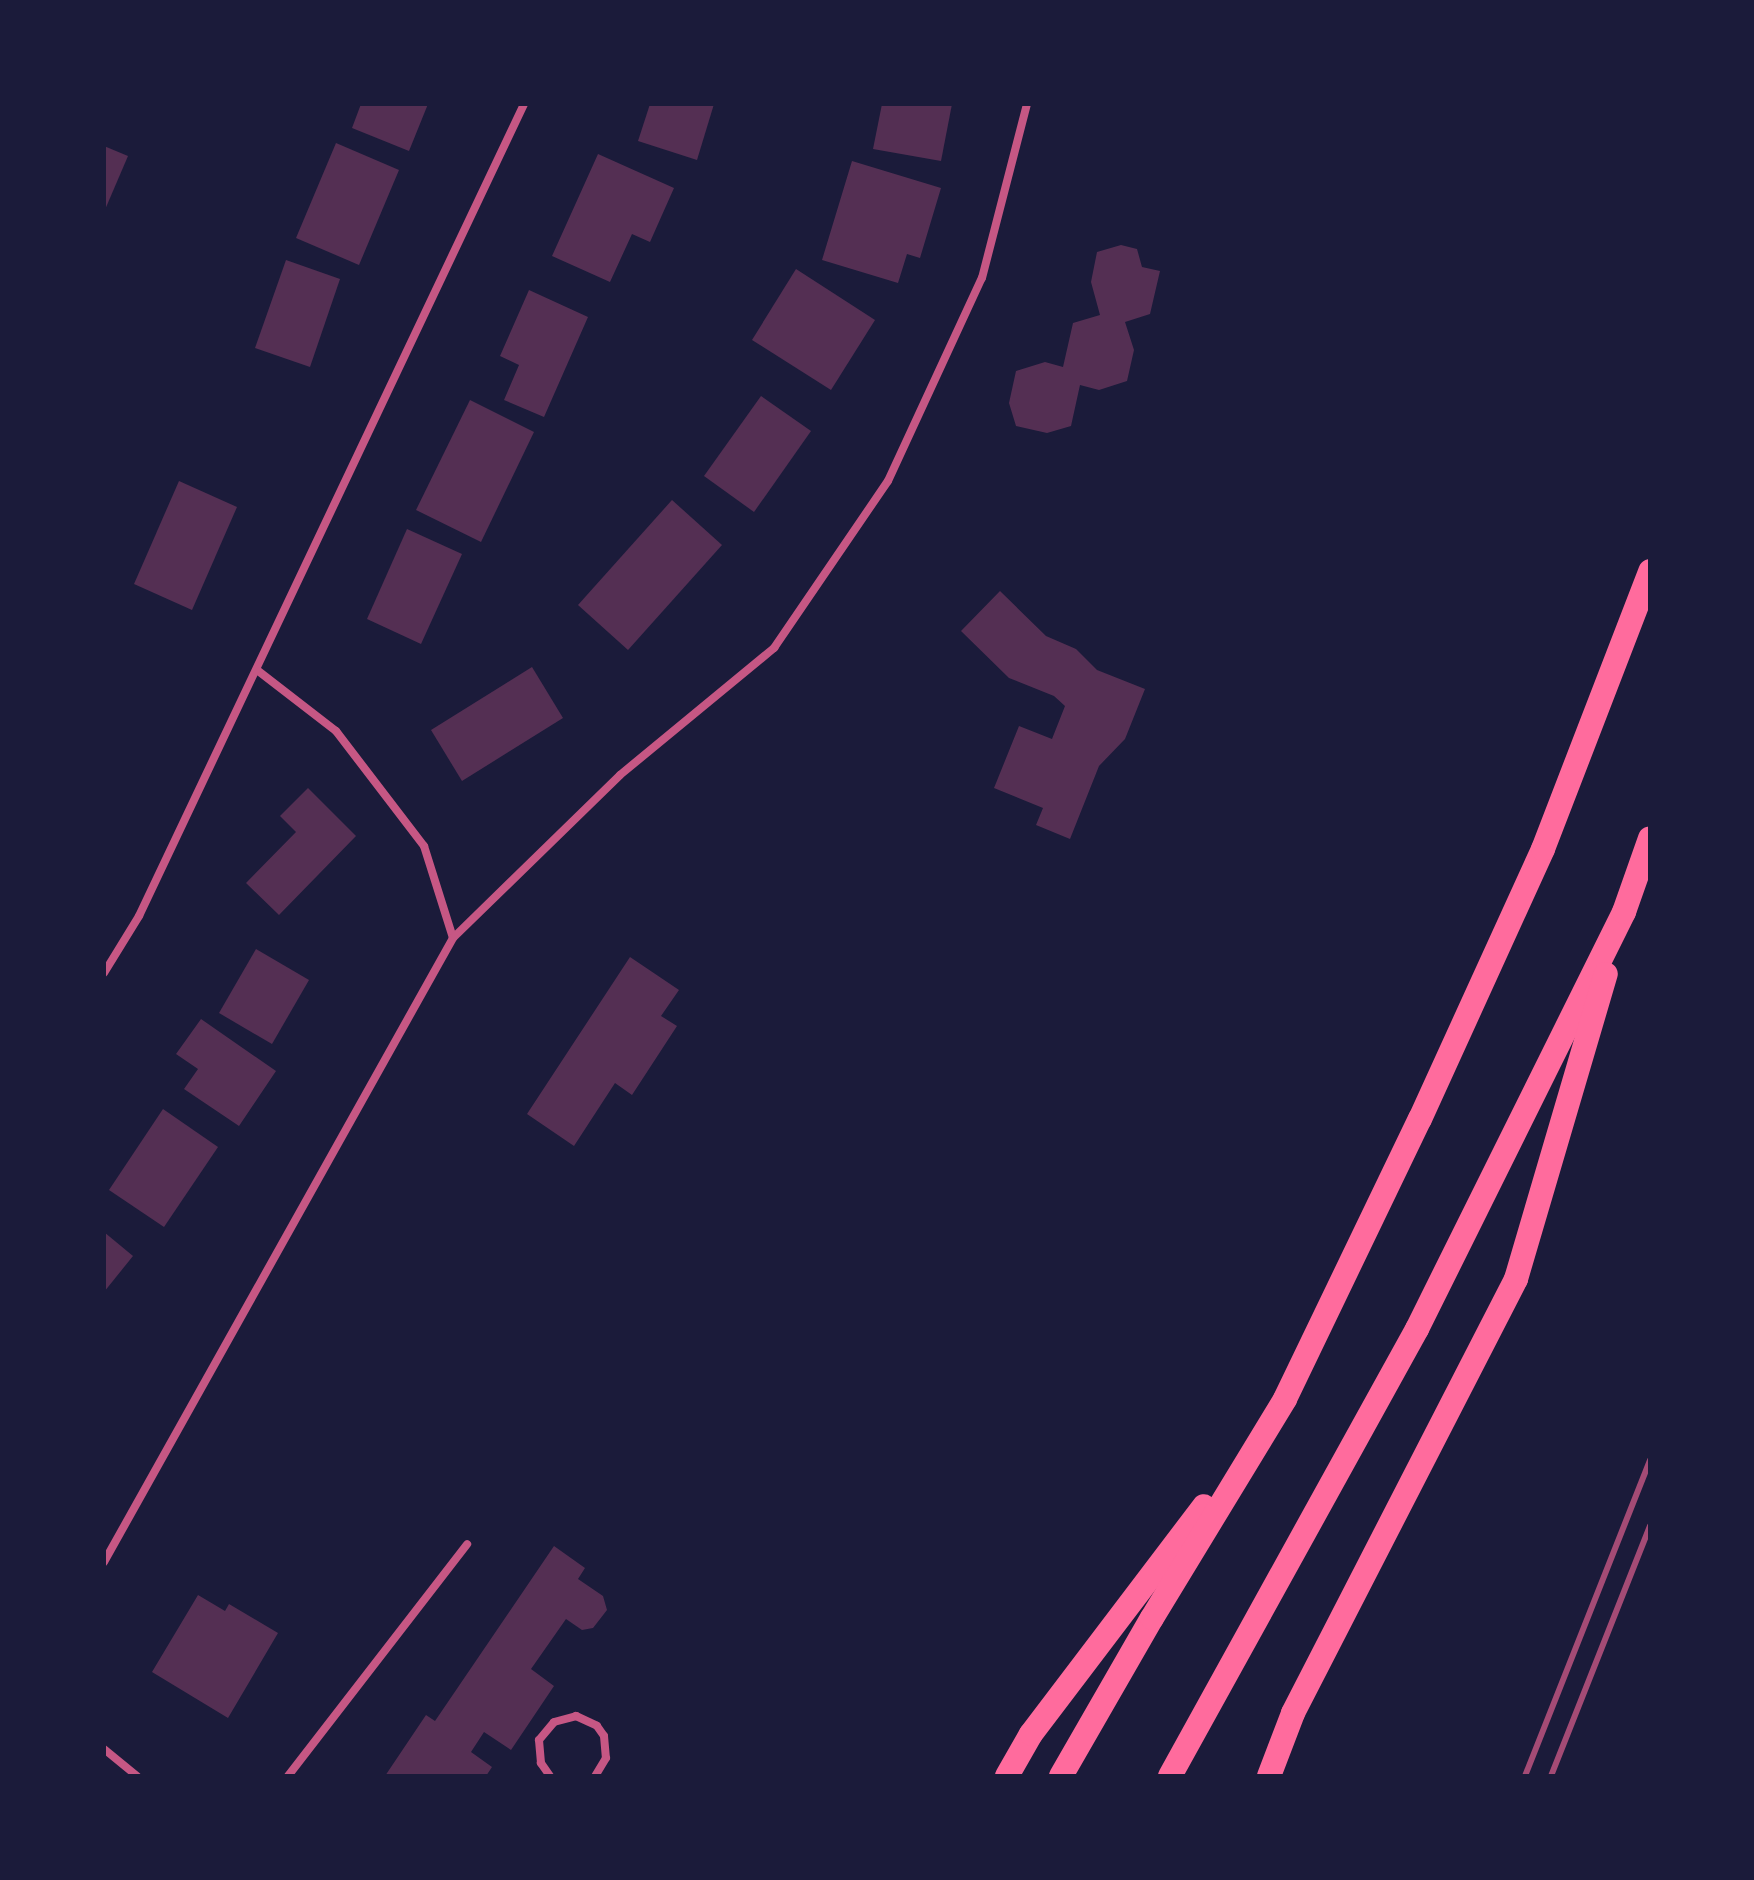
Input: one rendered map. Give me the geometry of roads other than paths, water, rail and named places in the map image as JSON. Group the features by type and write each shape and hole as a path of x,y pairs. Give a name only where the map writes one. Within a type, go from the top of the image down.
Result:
{"highway":[{"path":"1061,1776 1152,1618 1285,1399 1420,1119 1543,849 1650,571"},
{"path":"1269,1776 1293,1713 1516,1279 1624,912 1650,838"},
{"path":"1170,1776 1417,1329 1624,912"},
{"path":"1007,1776 1031,1734 1285,1399"}],"street":[{"path":"104,973 139,916 524,104"},
{"path":"104,1562 453,938 620,775 774,648 888,481 982,278 1027,104"},
{"path":"257,670 336,731 424,846 453,938"},
{"path":"288,1776 467,1544"},
{"path":"547,1775 541,1763 539,1740 554,1722 576,1716 597,1726 604,1736 606,1758 595,1776"},
{"path":"104,1749 137,1776"}],"railway":[{"path":"1525,1776 1650,1460"},
{"path":"1551,1776 1650,1526"}]}
